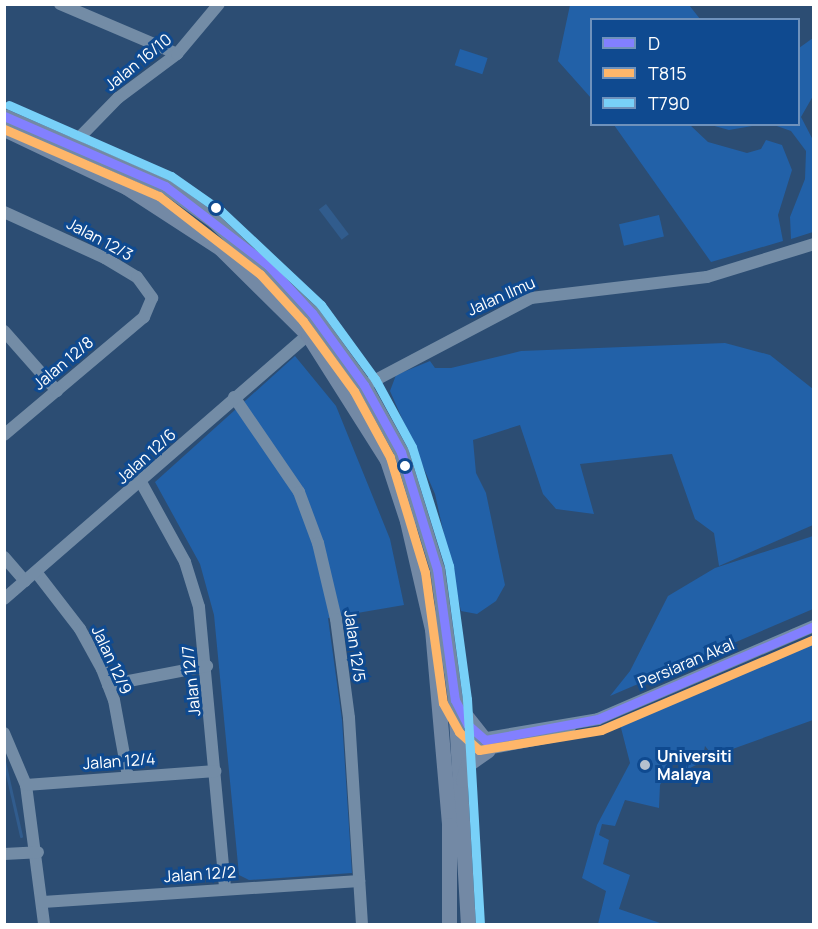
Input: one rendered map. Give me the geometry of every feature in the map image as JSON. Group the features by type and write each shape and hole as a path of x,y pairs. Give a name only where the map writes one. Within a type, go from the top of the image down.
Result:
{"main road":[{"path":"4,106 35,126"},
{"path":"4,116 75,142 165,186 268,265 312,313 364,385 401,452 422,510 438,569 455,700 468,924"},
{"path":"4,129 171,213 220,248 308,335 349,394 387,460 407,521 437,672 457,748 447,798"},
{"path":"4,136 30,141"},
{"path":"437,672 447,798 449,924"},
{"path":"455,700 468,724 486,745 468,764 461,787"}],"street":[{"path":"60,4 177,54"},
{"name":"Jalan 16/10","path":"75,142 118,98 177,54 219,4"},
{"name":"Jalan 12/3","path":"4,212 76,243 136,278 152,298 144,316"},
{"name":"Jalan Ilmu","path":"349,394 531,298 717,274 813,244"},
{"name":"Jalan 12/8","path":"4,435 144,316"},
{"path":"4,331 57,391"},
{"name":"Jalan 12/6","path":"4,599 142,484 234,397 308,335"},
{"name":"Jalan 12/5","path":"234,397 299,492 318,543 336,619 347,707 362,924"},
{"name":"Jalan 12/7","path":"142,484 185,562 207,666 225,888"},
{"path":"4,557 25,580"},
{"name":"Jalan 12/9","path":"36,572 80,629 108,685 128,776"},
{"name":"Persiaran Akal","path":"457,748 557,736 570,727 813,627"},
{"path":"108,685 207,666"},
{"path":"4,733 26,785 38,852 44,902 44,924"},
{"name":"Jalan 12/4","path":"26,785 215,771"},
{"path":"4,854 38,852"},
{"name":"Jalan 12/2","path":"44,902 225,888 359,881"}],"shaded area":[{"path":"570,5 689,5 699,18 590,18 590,97 558,61"},
{"path":"813,38 813,96 801,117 813,140 813,232 791,239 790,217 805,179 806,151 791,131 777,126 800,126 800,47"},
{"path":"460,49 488,58 482,74 455,65"},
{"path":"615,126 691,126 708,142 747,153 761,149 766,140 782,145 792,170 778,215 783,241 711,262"},
{"path":"715,126 752,126 729,130"},
{"path":"326,204 349,234 342,240 319,209"},
{"path":"659,215 664,236 624,246 619,224"},
{"path":"725,343 770,355 813,389 813,525 719,566 714,533 695,519 672,454 580,464 594,514 556,509 543,494 520,425 473,440 476,473 486,493 505,585 496,601 477,614 461,611 435,494 390,391 396,375 430,361 435,368 451,368 521,351"},
{"path":"295,356 336,406 390,539 404,605 328,618 342,720 352,873 249,880 239,875 214,615 200,564 155,482"},
{"path":"813,536 813,609 610,696 630,671 668,596 715,568"},
{"path":"813,636 813,720 713,756 705,746 702,762 688,769 672,760 660,785 659,808 625,800 615,826 602,824 599,835 609,840 603,864 630,875 619,909 663,924 598,924 606,891 582,878 597,825 630,763 620,724"}],"waterway":[{"path":"4,761 21,836"}],"transit line":[{"name":"T790","path":"9,105 171,176 221,211 321,305 375,379 412,447 449,566 467,699 480,923"},
{"name":"D","path":"4,116 165,186 268,265 312,313 364,385 401,452 437,569 455,700 468,725 485,740 598,719 814,626"},
{"name":"T815","path":"4,129 159,196 260,274 303,321 354,391 390,457 425,572 443,703 459,732 479,750 601,730 814,639"}],"place":[{"name":"Universiti Malaya","path":"645,765"}]}
